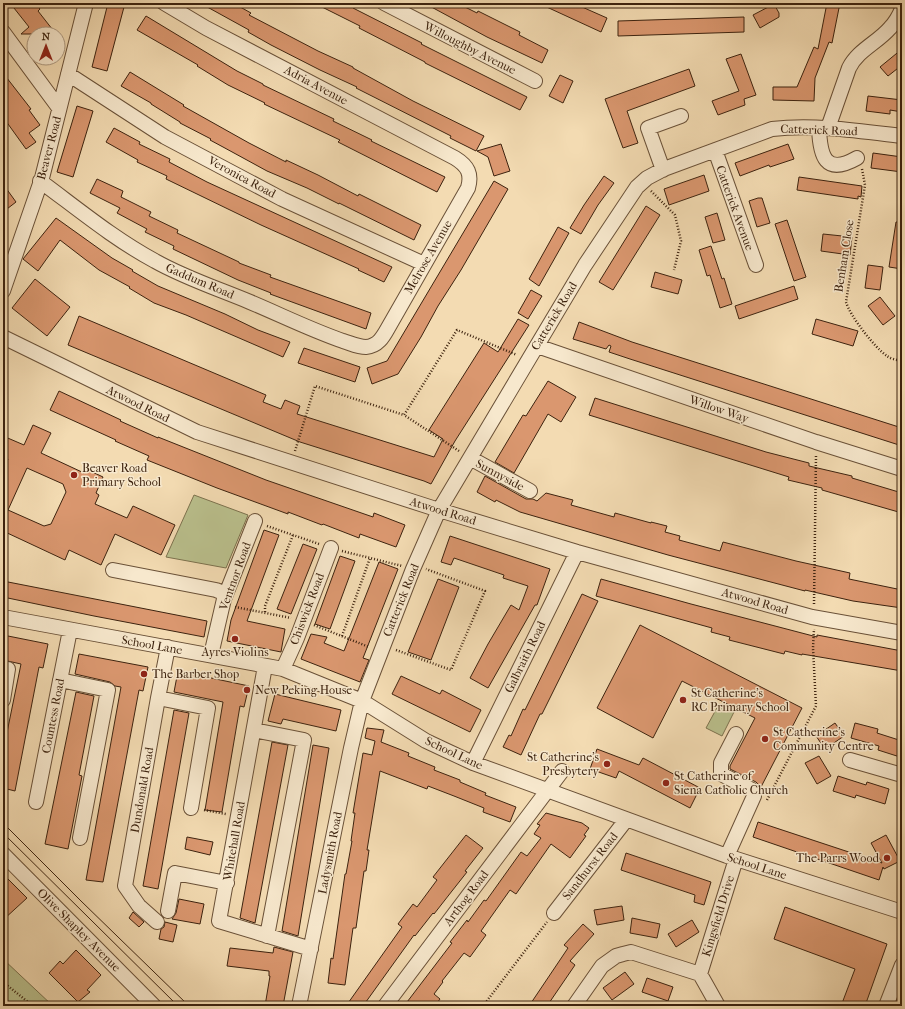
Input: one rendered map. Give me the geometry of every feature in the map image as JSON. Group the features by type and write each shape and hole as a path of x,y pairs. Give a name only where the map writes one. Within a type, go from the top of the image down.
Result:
{"street":[{"name":"Beaver Road","path":"3,292 40,181 86,3"},
{"name":"Adria Avenue","path":"164,3 206,28 455,158 462,162 467,168"},
{"name":"Willoughby Avenue","path":"384,3 535,82"},
{"path":"859,163 833,164 828,162 822,154 820,142 824,128 853,60 859,53 890,28 902,9"},
{"path":"3,32 59,108"},
{"name":"Veronica Road","path":"68,74 171,140 282,199 424,264"},
{"path":"663,170 648,128 681,116"},
{"name":"Catterick Road","path":"362,701 415,564 439,510 585,265 633,192 642,182 663,170 772,129 824,128 902,136"},
{"name":"Catterick Avenue","path":"715,150 756,265"},
{"name":"Melrose Avenue","path":"376,344 383,338 468,188 470,174 467,168"},
{"name":"Gaddum Road","path":"40,181 111,234 154,261 197,281 332,337 359,346 367,347 376,344"},
{"name":"Atwood Road","path":"3,337 197,432 439,510 577,552 814,617 902,633"},
{"name":"Willow Way","path":"537,346 816,442 902,469"},
{"name":"Sunnyside","path":"470,458 530,491"},
{"name":"Ventnor Road","path":"211,655 224,600 255,522"},
{"name":"Chiswick Road","path":"283,669 331,548"},
{"name":"Galbraith Road","path":"473,763 577,552"},
{"path":"112,570 216,590 224,600"},
{"name":"School Lane","path":"3,617 283,669 362,701 426,741 473,763 626,820 780,874 902,912"},
{"name":"Countess Road","path":"36,802 70,630"},
{"name":"Dundonald Road","path":"157,922 139,906 125,886 168,647"},
{"name":"Whitehall Road","path":"266,666 219,921 311,950"},
{"path":"3,669 8,670 3,700"},
{"path":"60,680 108,690 80,838"},
{"path":"158,698 208,708 191,808"},
{"name":"Ladysmith Road","path":"299,1006 351,748 362,701"},
{"path":"254,730 304,740 267,936"},
{"name":"Kingsfield Drive","path":"700,974 732,857 754,796 752,790 720,774 721,763 736,734"},
{"path":"850,760 902,775"},
{"name":"Arthog Road","path":"385,1006 562,771"},
{"name":"Sandhurst Road","path":"554,913 626,820"},
{"name":"Olive Shapley Avenue","path":"3,854 154,1006"},
{"path":"168,911 175,873 227,883"},
{"path":"574,1006 602,966 616,956 630,952 700,974 718,1006"},
{"path":"886,1006 902,965"}],"path":[{"name":"Benham Close","path":"859,163 865,185 846,302 854,318 873,342 888,356 902,361"},
{"path":"642,182 676,215 681,241 674,270"},
{"path":"404,415 457,330 528,360"},
{"path":"291,462 315,386 404,415 470,458"},
{"path":"766,803 816,706 812,648 814,617 816,442"},
{"path":"265,612 265,606 294,535"},
{"path":"342,636 370,558"},
{"path":"224,600 303,621 342,636 451,670 485,591 415,564"},
{"path":"191,808 239,816"},
{"path":"483,1006 554,913"},
{"path":"3,982 33,1006"}],"green space":[{"path":"194,495 248,515 226,568 166,557"},
{"path":"719,704 734,712 722,736 706,728"},
{"path":"3,959 53,1006 3,1006"}],"building":[{"path":"10,3 35,3 40,9 38,11 50,26 28,26"},
{"path":"108,3 124,7 107,71 92,67"},
{"path":"200,3 233,3 251,13 249,15 318,51 353,67 413,101 484,136 476,151 450,138 451,136 356,88 357,87 271,45 248,32 249,30"},
{"path":"314,3 347,3 354,6 353,8 422,43 421,44 527,97 520,110 425,63 359,28 360,26"},
{"path":"424,3 457,3 477,13 478,11 520,32 519,35 548,50 542,63 487,37"},
{"path":"538,3 573,3 607,18 601,32"},
{"path":"827,3 840,3 832,43 829,42 815,78 814,101 773,100 773,87 797,87 814,47 818,49"},
{"path":"774,4 779,13 779,17 760,28 753,15"},
{"path":"146,16 263,85 334,119 333,121 372,140 371,141 445,177 437,192 338,142 340,140 228,85 197,66 198,65 137,30"},
{"path":"744,17 744,32 618,36 618,21"},
{"path":"26,30 26,34 21,34"},
{"path":"902,49 902,65 888,76 880,67"},
{"path":"741,54 756,95 744,99 745,105 718,115 712,101 739,91 726,59"},
{"path":"689,69 695,86 627,111 638,143 623,148 605,99"},
{"path":"130,72 184,105 183,106 249,143 286,162 286,160 318,175 358,196 359,194 421,225 414,240 339,203 267,171 180,123 151,103 121,86"},
{"path":"3,73 31,109 29,110 40,125 29,133 36,142 26,149 3,117"},
{"path":"560,75 573,81 563,103 549,96"},
{"path":"868,96 902,100 902,112 890,110 890,114 866,111"},
{"path":"77,106 93,111 73,177 57,172"},
{"path":"114,128 140,142 139,144 170,159 169,162 207,182 392,267 384,282 166,179 167,176 137,162 138,160 106,142"},
{"path":"501,144 510,171 494,176 488,157 477,151"},
{"path":"788,144 794,159 770,167 769,165 740,176 735,163"},
{"path":"873,153 902,157 902,172 871,168"},
{"path":"704,175 709,191 669,205 664,189"},
{"path":"604,176 614,183 598,205 581,234 570,228"},
{"path":"799,177 862,186 861,197 858,196 858,199 797,190"},
{"path":"97,179 123,191 121,197 151,212 149,216 178,230 177,233 239,263 271,275 270,277 371,313 366,329 270,294 271,293 238,280 173,249 174,246 145,232 147,229 117,213 120,208 90,193"},
{"path":"494,181 508,189 421,337 398,374 372,384 367,368 387,361"},
{"path":"3,184 16,202 3,212"},
{"path":"762,198 770,223 757,227 749,201"},
{"path":"646,206 660,215 613,290 599,282"},
{"path":"717,213 725,240 713,243 705,217"},
{"path":"56,218 112,258 158,286 225,314 258,330 290,342 283,357 186,315 154,303 129,288 130,287 99,270 60,240 38,271 23,259"},
{"path":"787,220 806,277 794,281 775,224"},
{"path":"896,222 902,222 902,269 889,267"},
{"path":"558,227 569,233 539,286 529,279"},
{"path":"823,234 852,237 850,255 821,251"},
{"path":"711,246 722,279 724,278 732,304 720,308 710,275 707,276 699,250"},
{"path":"868,265 883,267 880,290 865,288"},
{"path":"655,272 682,280 678,294 651,287"},
{"path":"35,279 70,307 47,336 12,308"},
{"path":"794,286 798,299 739,319 735,306"},
{"path":"531,290 542,296 528,319 518,313"},
{"path":"880,297 895,316 883,325 868,306"},
{"path":"79,316 266,395 263,402 281,409 285,400 300,406 297,414 434,457 443,439 429,430 484,343 498,352 518,319 529,325 455,441 431,484 300,442 68,345"},
{"path":"816,319 858,331 853,346 812,334"},
{"path":"579,322 632,342 902,428 899,445 609,352 611,346 609,345 606,349 573,339"},
{"path":"304,348 360,367 355,382 298,363"},
{"path":"548,381 576,397 561,422 548,414 514,473 495,462 523,415 526,416"},
{"path":"59,391 158,438 266,480 373,517 374,513 405,525 396,547 360,534 359,538 288,512 288,514 147,460 149,456 50,410"},
{"path":"595,398 766,452 809,463 809,466 852,476 852,478 902,493 902,513 822,490 822,488 788,480 789,477 589,415"},
{"path":"33,425 51,433 41,453 84,473 86,469 103,477 96,493 99,495 95,504 127,518 133,506 175,525 161,555 115,534 101,565 69,550 65,560 3,531 3,470 8,459 3,456 3,436 24,445","holes":["27,468 63,484 66,492 51,524 44,526 8,510"]},
{"path":"485,476 526,499 533,499 537,501 546,493 573,500 571,505 614,517 615,513 667,526 665,532 680,536 679,540 720,551 723,542 850,573 849,579 902,590 902,608 853,601 805,591 668,555 520,512 496,500 495,502 477,492"},
{"path":"264,530 279,535 247,621 285,629 281,652 227,641 231,620"},
{"path":"450,536 550,569 537,605 535,605 488,688 470,678 511,605 519,610 528,586 503,578 504,575 454,558 451,565 441,562"},
{"path":"303,544 317,549 291,614 277,609"},
{"path":"340,556 355,561 330,629 315,624"},
{"path":"379,562 398,569 363,658 369,660 360,682 301,659 311,634 327,637 324,643 344,651"},
{"path":"438,579 459,587 431,660 408,652"},
{"path":"601,579 817,637 817,635 902,651 902,671 785,651 784,654 729,640 730,637 711,632 712,628 596,596"},
{"path":"3,581 207,621 204,637 3,597"},
{"path":"582,594 598,601 542,714 540,714 521,755 503,747 509,735 511,736 523,709 525,710"},
{"name":"St Catherine's RC Primary School","path":"640,625 802,708 761,787 756,782 730,769 730,766 755,718 682,681 653,738 597,708"},
{"path":"3,635 48,644 43,668 39,667 15,791 3,788 3,752 21,664 3,660"},
{"path":"79,654 148,667 143,691 139,690 103,882 86,880 121,687 115,686 110,682 75,674"},
{"path":"178,671 249,686 244,707 240,706 222,812 205,810 223,702 174,692"},
{"path":"401,676 440,694 442,690 481,710 470,732 392,694"},
{"path":"76,692 94,696 79,775 82,776 68,849 45,844"},
{"path":"275,694 341,710 336,731 283,719 281,724 268,721"},
{"path":"174,710 189,713 158,889 143,886"},
{"path":"835,723 844,736 825,749 816,736"},
{"path":"855,723 878,729 877,733 902,741 902,751 900,757 878,750 879,746 851,738"},
{"path":"367,728 384,730 381,742 409,753 408,756 435,767 434,770 460,780 460,782 486,793 485,795 516,807 510,822 483,812 484,808 454,796 428,786 427,789 380,771 367,850 369,850 366,871 364,871 356,928 353,928 345,985 328,983 331,958 333,959 345,874 352,841 355,813 353,813 363,753 372,755 375,741 365,738"},
{"path":"272,742 288,745 255,923 240,918"},
{"path":"313,745 329,748 298,936 282,931"},
{"name":"St Catherine of Siena Catholic Church","path":"597,749 639,765 643,758 700,788 690,808 619,771 616,778 590,769"},
{"path":"819,756 831,776 817,784 805,763"},
{"path":"838,776 866,785 867,782 889,789 885,804 856,795 855,798 833,791"},
{"path":"546,813 582,823 589,828 584,835 586,836 570,858 551,844 516,894 510,890 481,931 486,935 470,957 464,953 442,981 443,982 434,994 440,999 435,1006 404,1006 452,943 450,942 467,920 468,922 484,900 486,901 521,852 527,856 541,838 534,834 540,825 537,824"},
{"path":"758,822 882,863 871,843 886,835 900,861 884,869 883,867 879,880 753,837"},
{"path":"466,835 483,848 465,871 467,872 434,914 433,913 415,936 414,935 363,1006 346,1006 402,927 398,924 413,904 417,907 437,880 433,877"},
{"path":"187,837 213,842 210,855 185,849"},
{"path":"626,853 711,882 704,905 694,902 695,895 621,870"},
{"path":"3,874 27,898 3,920"},
{"path":"179,899 204,904 200,924 172,919 176,913"},
{"path":"622,906 624,920 597,925 594,910"},
{"path":"785,907 887,944 865,1006 841,1006 855,969 774,939"},
{"path":"133,912 144,922 139,927 129,918"},
{"path":"632,918 660,924 657,938 630,933"},
{"path":"692,920 699,932 676,947 668,934"},
{"path":"165,922 177,925 173,942 159,939 161,929 164,927"},
{"path":"583,924 594,934 570,961 575,965 547,1006 529,1006 568,948 564,945"},
{"path":"274,947 293,952 283,1006 265,1006 270,976 269,971 227,966 230,948 273,953"},
{"path":"76,950 101,975 87,990 90,992 78,1002 49,973 60,961 63,964"},
{"path":"625,972 634,984 612,1000 603,988"},
{"path":"647,978 673,987 668,1001 642,992"}],"tram line":[{"path":"3,823 189,1006"},
{"path":"3,833 178,1006"}],"place":[{"name":"Beaver Road Primary School","path":"74,475"},
{"name":"Ayres Violins","path":"235,639"},
{"name":"The Barber Shop","path":"144,674"},
{"name":"New Peking House","path":"247,690"},
{"name":"St Catherine's RC Primary School","path":"683,700"},
{"name":"St Catherine's Community Centre","path":"765,739"},
{"name":"St Catherine's Presbytery","path":"607,764"},
{"name":"St Catherine of Siena Catholic Church","path":"666,783"},
{"name":"The Parrs Wood","path":"887,858"}]}
